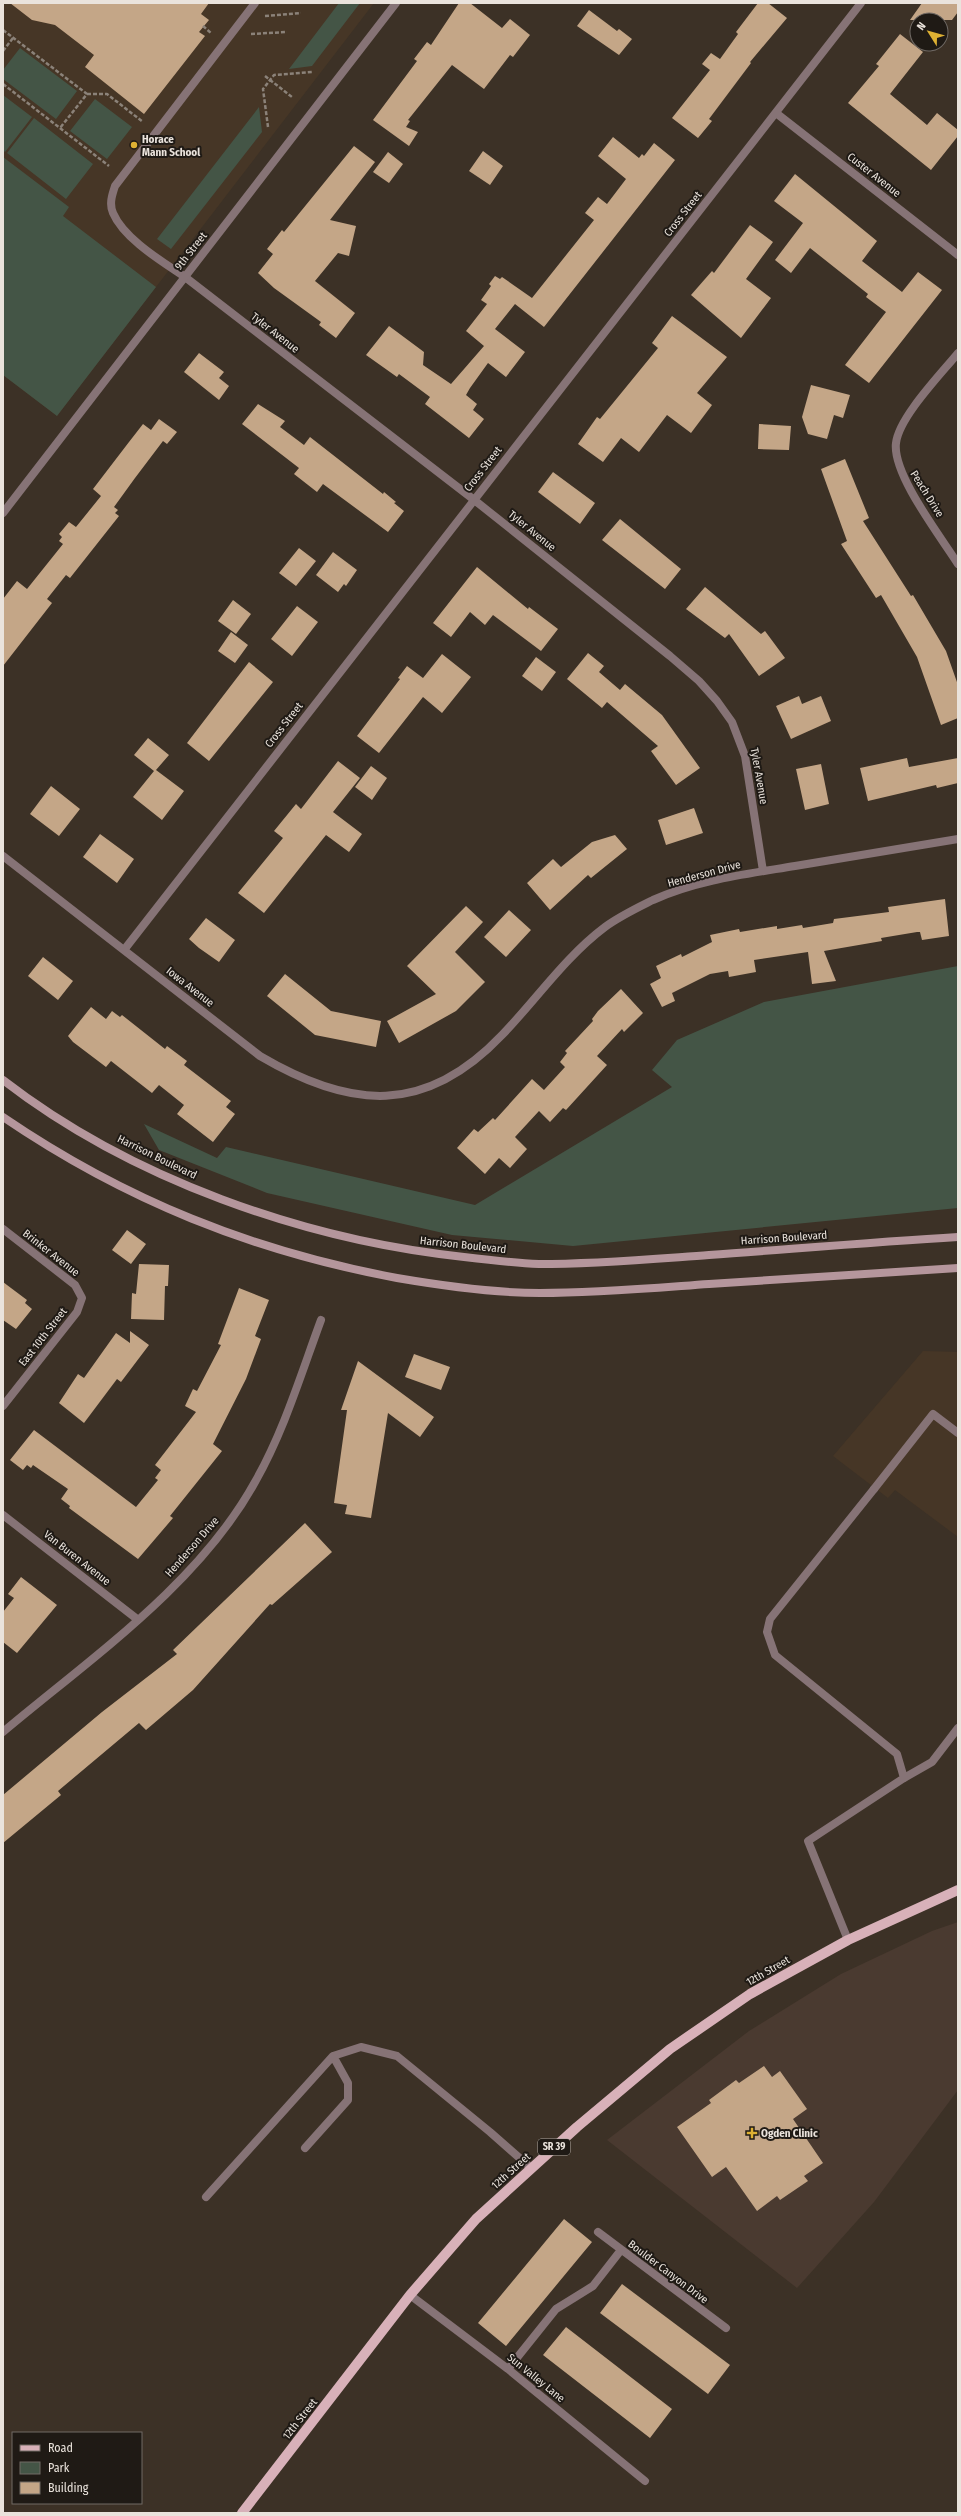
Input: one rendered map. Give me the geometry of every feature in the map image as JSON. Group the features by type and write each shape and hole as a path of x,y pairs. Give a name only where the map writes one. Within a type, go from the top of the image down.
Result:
{"main road":[{"name":"Harrison Boulevard","path":"3,1080 44,1109 169,1178 258,1213 314,1230 371,1244 425,1253 536,1264 602,1262 958,1237"},
{"path":"3,1118 98,1175 183,1216 253,1243 311,1260 425,1283 538,1293 606,1292 958,1268"},
{"name":"12th Street","path":"242,2513 410,2295 476,2219 577,2127 670,2049 750,1994 848,1940 958,1890"}],"street":[{"name":"Tyler Avenue","path":"255,3 115,186 111,198 112,212 118,223 155,257 185,277 473,499 670,656 699,681 732,722 746,756 763,871"},
{"name":"9th Street","path":"3,513 396,3"},
{"name":"Cross Street","path":"124,950 473,499 861,3"},
{"name":"Custer Avenue","path":"776,113 958,255"},
{"name":"Peach Drive","path":"958,353 909,414 896,443 901,475 958,564"},
{"name":"Henderson Drive","path":"382,1098 409,1093 457,1073 500,1037 582,946 606,927 629,912 679,890 763,871 958,839"},
{"name":"Iowa Avenue","path":"3,856 260,1056 280,1068 332,1090 358,1096 382,1098"},
{"name":"Brinker Avenue","path":"3,1229 75,1284 82,1298"},
{"name":"East 10th Street","path":"3,1406 77,1312 82,1298"},
{"name":"Henderson Drive","path":"3,1732 137,1620 182,1579 219,1536 255,1482 280,1431 321,1320"},
{"path":"904,1778 897,1754 775,1655 769,1644 767,1632 770,1619 932,1414 958,1433"},
{"name":"Van Buren Avenue","path":"3,1515 137,1620"},
{"path":"848,1940 808,1841 904,1778 932,1762 958,1728"},
{"path":"206,2197 333,2056 361,2047 397,2056 532,2168"},
{"path":"305,2148 348,2100 348,2083 333,2056"},
{"name":"Boulder Canyon Drive","path":"598,2232 726,2328"},
{"path":"508,2370 556,2309 593,2286 621,2250"},
{"name":"Sun Valley Lane","path":"410,2295 508,2370 645,2481"}],"path":[{"path":"265,16 301,13"},
{"path":"203,26 211,33"},
{"path":"3,30 86,94 107,94 143,122"},
{"path":"251,34 287,32"},
{"path":"3,51 13,38"},
{"path":"268,127 263,89 274,75 312,72"},
{"path":"265,76 292,97"},
{"path":"3,84 109,166"},
{"path":"60,128 86,94"}],"shaded area":[{"name":"Horace Mann School","path":"3,3 374,3 57,416 3,375"},
{"path":"923,1351 958,1352 958,1537 895,1490 888,1498 833,1456"},
{"path":"958,1922 958,2090 874,2202 797,2288 607,2140 749,2031 841,1974 932,1931"}],"green space":[{"path":"339,3 360,3 312,66 289,69"},
{"path":"20,48 77,91 56,119 3,79 3,70"},
{"path":"3,95 32,117 5,152 3,150"},
{"path":"95,99 132,127 107,159 70,131"},
{"path":"259,107 262,132 171,249 157,239"},
{"path":"34,118 93,164 66,199 7,153"},
{"path":"3,157 69,207 63,216 156,287 57,416 3,375"},
{"path":"958,966 958,1208 573,1246 452,1235 267,1193 159,1150 144,1124 217,1158 226,1147 475,1205 672,1087 652,1070 677,1040 764,1002"}],"building":[{"name":"Horace Mann School","path":"10,3 209,3 201,14 209,20 199,32 205,36 144,114 85,67 94,55 55,25 32,20"},
{"path":"459,3 470,3 502,28 510,19 530,35 513,57 510,55 484,89 452,65 408,120 410,121 406,127 418,132 409,146 373,120 417,61 414,59 427,42 431,45"},
{"path":"758,3 768,3 787,18 750,62 751,63 709,119 712,121 698,138 672,118 710,70 702,64 711,53 720,59 738,34 736,32"},
{"path":"922,3 958,3 958,12 952,20 949,20 949,12 916,12"},
{"path":"589,10 617,31 619,29 632,39 619,55 577,26"},
{"path":"900,34 909,41 909,52 923,52 890,94 927,125 937,113 958,130 958,136 931,170 848,103 879,66 876,64"},
{"path":"613,137 639,158 642,154 644,156 654,143 675,160 544,327 515,304 495,329 525,352 506,377 488,363 470,388 466,395 477,404 473,410 484,419 469,438 425,404 430,397 399,374 397,377 366,355 389,326 424,352 423,365 451,384 484,346 466,331 487,304 481,300 491,286 489,284 495,276 500,279 502,277 532,298 594,220 585,213 598,197 607,204 626,179 598,156"},
{"path":"354,146 375,162 330,220 356,226 349,256 338,253 315,281 355,313 336,338 319,325 321,322 274,288 258,273 273,254 267,249 282,230 284,232"},
{"path":"483,151 503,166 490,185 469,171"},
{"path":"388,152 403,164 389,183 373,172"},
{"path":"795,174 877,241 862,261 902,292 918,272 942,290 869,383 845,365 886,312 866,297 868,294 810,248 791,273 775,260 803,223 774,201"},
{"path":"750,225 773,242 746,279 771,298 741,338 691,295 712,271 714,273"},
{"path":"672,316 727,357 697,393 712,405 691,433 667,415 639,452 621,438 603,462 578,444 597,417 600,419 658,348 652,343"},
{"path":"199,353 224,372 219,378 229,386 219,400 184,372"},
{"path":"811,385 850,395 843,418 834,415 827,439 808,434 802,417"},
{"path":"258,404 285,421 280,427 304,445 310,437 383,494 384,492 396,502 394,503 404,511 388,532 323,484 317,492 294,474 299,468 242,424"},
{"path":"159,419 177,432 167,444 163,441 135,478 114,507 118,510 115,513 119,516 70,578 66,575 47,599 52,603 3,666 3,599 17,581 27,589 63,544 59,541 62,537 59,534 69,522 76,527 101,496 93,489 129,442 143,424 151,430"},
{"path":"759,424 791,426 789,450 758,449"},
{"path":"845,459 869,518 863,521 911,596 913,595 946,651 958,685 958,718 941,725 917,657 881,595 876,598 841,544 847,541 821,469"},
{"path":"553,472 595,503 580,524 538,492"},
{"path":"620,519 681,569 665,589 602,540"},
{"path":"299,548 316,561 296,586 279,573"},
{"path":"333,552 357,570 346,586 344,584 338,592 316,575"},
{"path":"477,567 528,609 529,607 558,629 541,651 493,615 485,625 470,612 451,637 433,623"},
{"path":"705,587 761,634 765,631 785,658 759,676 729,634 725,638 686,609"},
{"path":"233,600 251,614 236,634 218,621"},
{"path":"297,606 318,622 292,656 271,639"},
{"path":"231,632 248,645 235,663 218,651"},
{"path":"588,653 604,666 599,672 620,690 625,684 662,715 700,768 676,785 651,751 658,746 607,702 602,708 567,679"},
{"path":"442,654 471,677 442,713 423,697 379,753 357,736 400,679 398,678 407,666 423,678"},
{"path":"536,657 556,672 542,691 522,676"},
{"path":"249,662 273,682 209,761 187,743"},
{"path":"799,696 802,704 821,696 831,721 791,739 776,706"},
{"path":"148,738 169,755 156,770 184,791 162,820 133,797 154,771 134,755"},
{"path":"907,758 909,767 958,758 958,783 937,788 936,785 868,801 860,768"},
{"path":"338,761 360,778 333,812 362,834 349,852 326,835 264,913 238,893 283,838 274,831 296,804 301,809"},
{"path":"821,764 829,804 805,810 796,769"},
{"path":"371,766 387,778 372,800 355,787"},
{"path":"51,786 80,809 59,836 30,814"},
{"path":"694,808 703,833 666,845 658,820"},
{"path":"100,834 134,859 117,883 83,857"},
{"path":"615,835 627,849 591,878 588,875 550,910 527,883 553,859 561,867 592,842"},
{"path":"945,899 949,936 922,940 920,932 917,932 881,938 882,941 824,951 836,981 812,984 808,952 754,960 756,972 729,977 728,971 710,974 672,993 675,1001 662,1007 650,984 661,978 656,966 681,954 682,957 712,942 710,935 739,929 740,932 777,926 777,929 802,925 803,928 833,923 834,919 889,912 888,907"},
{"path":"466,906 483,922 455,952 485,982 456,1011 399,1043 387,1021 436,994 407,966"},
{"path":"509,910 531,930 506,957 484,937"},
{"path":"206,918 235,940 219,962 189,939"},
{"path":"43,957 73,981 58,1000 28,976"},
{"path":"285,974 331,1011 381,1021 376,1047 315,1035 267,996"},
{"path":"621,989 643,1013 624,1032 622,1029 597,1056 607,1065 566,1110 563,1108 550,1122 539,1111 515,1137 527,1149 510,1168 499,1158 485,1174 457,1148 474,1129 478,1132 493,1118 495,1120 532,1079 544,1090 565,1067 560,1062 567,1053 565,1051 593,1021 592,1019 598,1011"},
{"path":"91,1007 106,1019 112,1011 120,1017 122,1015 165,1049 167,1046 187,1061 184,1065 231,1101 226,1107 235,1114 213,1142 177,1114 184,1105 159,1085 152,1093 111,1061 106,1067 73,1042 68,1036"},
{"path":"127,1230 146,1244 131,1264 112,1250"},
{"path":"139,1264 169,1265 168,1286 165,1286 164,1320 131,1319 132,1293 136,1294"},
{"path":"3,1282 27,1300 25,1303 32,1309 16,1329 3,1320"},
{"path":"239,1288 269,1300 255,1336 261,1339 246,1379 213,1444 222,1451 170,1516 173,1518 138,1559 69,1508 70,1506 61,1499 68,1489 33,1465 31,1468 27,1465 23,1470 10,1460 34,1430 136,1507 158,1480 155,1478 161,1470 155,1465 196,1412 185,1406 193,1389 197,1391 221,1345 218,1344"},
{"path":"130,1331 149,1345 121,1382 117,1379 84,1423 59,1403 78,1374 84,1378 116,1333 130,1343"},
{"path":"414,1354 450,1367 441,1390 405,1377"},
{"path":"358,1361 434,1417 420,1437 388,1413 371,1518 345,1514 347,1505 334,1503 347,1410 341,1410"},
{"path":"305,1523 332,1552 272,1605 270,1604 193,1690 146,1730 139,1723 58,1791 61,1795 3,1843 3,1795 102,1712 177,1654 173,1650"},
{"path":"21,1577 57,1605 17,1653 3,1642 3,1612 14,1598 8,1594"},
{"path":"764,2066 772,2077 780,2071 807,2109 793,2119 823,2163 804,2176 808,2181 780,2200 777,2196 757,2211 726,2167 712,2177 677,2127 711,2103 709,2100 736,2080 739,2083"},
{"path":"564,2219 592,2242 506,2346 478,2323"},
{"path":"622,2284 730,2365 708,2394 600,2313"},
{"path":"566,2327 672,2409 650,2438 543,2355"}],"place":[{"name":"Horace Mann School","path":"134,145"},
{"name":"Ogden Clinic","path":"752,2133"}]}
